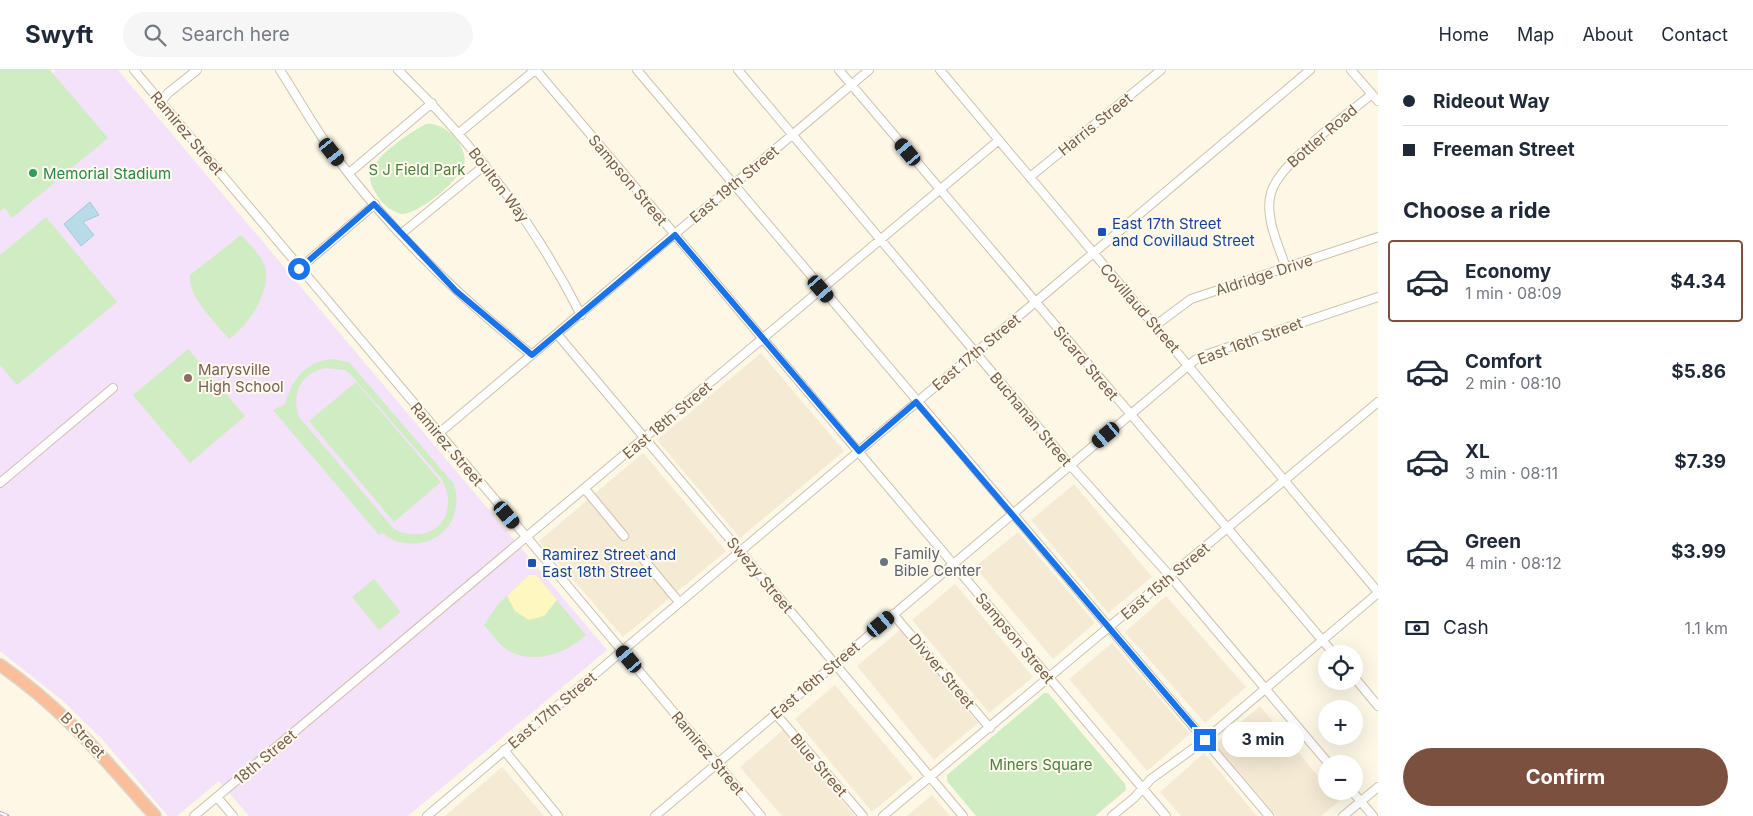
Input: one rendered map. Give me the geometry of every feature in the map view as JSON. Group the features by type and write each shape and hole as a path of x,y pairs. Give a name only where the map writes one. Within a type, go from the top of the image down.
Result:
{"highway":[{"name":"B Street","path":"0,665 44,698 74,724 155,816"}],"street":[{"name":"Ramirez Street","path":"134,70 299,269 761,816"},
{"path":"161,102 168,93 197,70"},
{"path":"280,70 332,152 374,204 467,301 532,355"},
{"name":"Boulton Way","path":"398,70 432,103 485,165 534,232 581,314"},
{"path":"459,133 535,70"},
{"name":"Sampson Street","path":"535,70 1166,816"},
{"path":"637,70 916,402 1110,627 1269,816"},
{"name":"Buchanan Street","path":"738,70 1070,465 1170,576 1321,755"},
{"name":"Sicard Street","path":"839,70 1327,645"},
{"name":"East 19th Street","path":"438,434 869,70"},
{"name":"Covillaud Street","path":"940,70 1156,325 1378,593"},
{"name":"East 17th Street","path":"427,816 1310,70"},
{"path":"1351,70 1378,101"},
{"name":"Harris Street","path":"1030,177 1159,71"},
{"name":"Bottler Road","path":"1286,268 1270,218 1270,193 1286,166 1372,94"},
{"path":"349,173 432,103"},
{"name":"East 18th Street","path":"335,699 880,238 999,140"},
{"path":"402,234 485,165"},
{"path":"299,269 374,204"},
{"name":"Aldridge Drive","path":"1156,325 1191,299 1378,237"},
{"name":"East 16th Street","path":"655,816 1189,365 1202,356 1378,297"},
{"name":"Swezy Street","path":"557,334 963,816"},
{"path":"0,483 113,388"},
{"name":"East 15th Street","path":"883,816 990,728 1048,676 1110,627 1378,402"},
{"path":"585,489 624,536"},
{"path":"639,554 679,602"},
{"path":"1112,816 1151,779 1205,740 1378,593"},
{"name":"Divver Street","path":"893,614 990,728"},
{"path":"1363,688 1378,706"},
{"name":"18th Street","path":"194,816 335,699"},
{"name":"Blue Street","path":"775,713 863,816"},
{"path":"504,750 558,816"},
{"path":"1343,816 1378,787"},
{"path":"217,797 233,816"},
{"path":"1360,801 1372,816"}],"shaded area":[{"name":"Marysville High School","path":"0,70 50,70 53,73 56,70 118,70 607,650 408,816 249,816 219,781 177,816 168,816 102,739 63,701 0,651"},
{"path":"761,353 844,451 740,538 657,440"},
{"path":"643,453 726,551 623,637 539,541"},
{"path":"1074,484 1152,577 1108,613 1031,520"},
{"path":"1018,532 1095,623 1053,659 975,567"},
{"path":"955,584 1033,677 989,713 912,620"},
{"path":"1166,596 1246,687 1205,723 1125,632"},
{"path":"900,630 978,723 934,760 857,666"},
{"path":"1112,643 1190,734 1147,771 1069,679"},
{"path":"835,685 913,778 872,812 795,719"},
{"path":"1260,706 1318,776 1318,800 1339,801 1321,816 1276,816 1215,744"},
{"path":"783,730 855,816 782,816 740,767"},
{"path":"1204,753 1257,816 1181,816 1160,792"},
{"path":"502,767 544,816 445,816"},
{"path":"932,795 950,816 907,816"}],"green space":[{"name":"Memorial Stadium","path":"0,70 50,70 108,138 12,218 5,208 0,211"},
{"name":"S J Field Park","path":"426,124 440,126 454,136 463,150 464,165 461,172 437,196 417,209 401,214 388,207 379,199 373,189 370,177 377,162 392,146"},
{"path":"46,217 117,302 17,385 0,365 0,255"},
{"path":"241,235 263,261 266,280 256,309 243,326 229,339 210,317 193,292 190,275"},
{"path":"188,349 245,416 190,463 133,395"},
{"path":"332,359 349,362 454,484 455,510 445,530 436,537 425,542 413,544 392,540 382,533 379,535 273,410 285,404 292,387 301,373 322,361","holes":["325,368 345,370 441,478 447,491 448,504 446,515 432,531 421,534 408,534 394,529 299,417 296,400 297,393 304,380 309,375"]},
{"path":"356,382 441,482 394,522 309,421"},
{"path":"529,575 536,575 586,635 560,652 539,657 519,655 505,649 484,625 498,604"},
{"path":"374,579 401,612 379,630 352,597"},
{"name":"Miners Square","path":"1044,693 1048,693 1125,784 1126,790 1095,816 976,816 947,781 947,775"}],"sand":[{"path":"529,575 536,575 557,600 544,616 529,620 515,611 507,596"}],"water":[{"path":"90,202 99,215 83,222 94,235 81,246 64,224"}],"railway":[{"path":"0,813 7,816"}],"place":[{"name":"Memorial Stadium","path":"33,173"},
{"name":"East 17th Street and Covillaud Street","path":"1102,232"},
{"name":"Marysville High School","path":"188,378"},
{"name":"Family Bible Center","path":"884,562"},
{"name":"Ramirez Street and East 18th Street","path":"532,563"}],"route":[{"path":"299,269 374,204 456,291 495,326 532,355 675,235 859,451 916,402 1205,740"}]}
